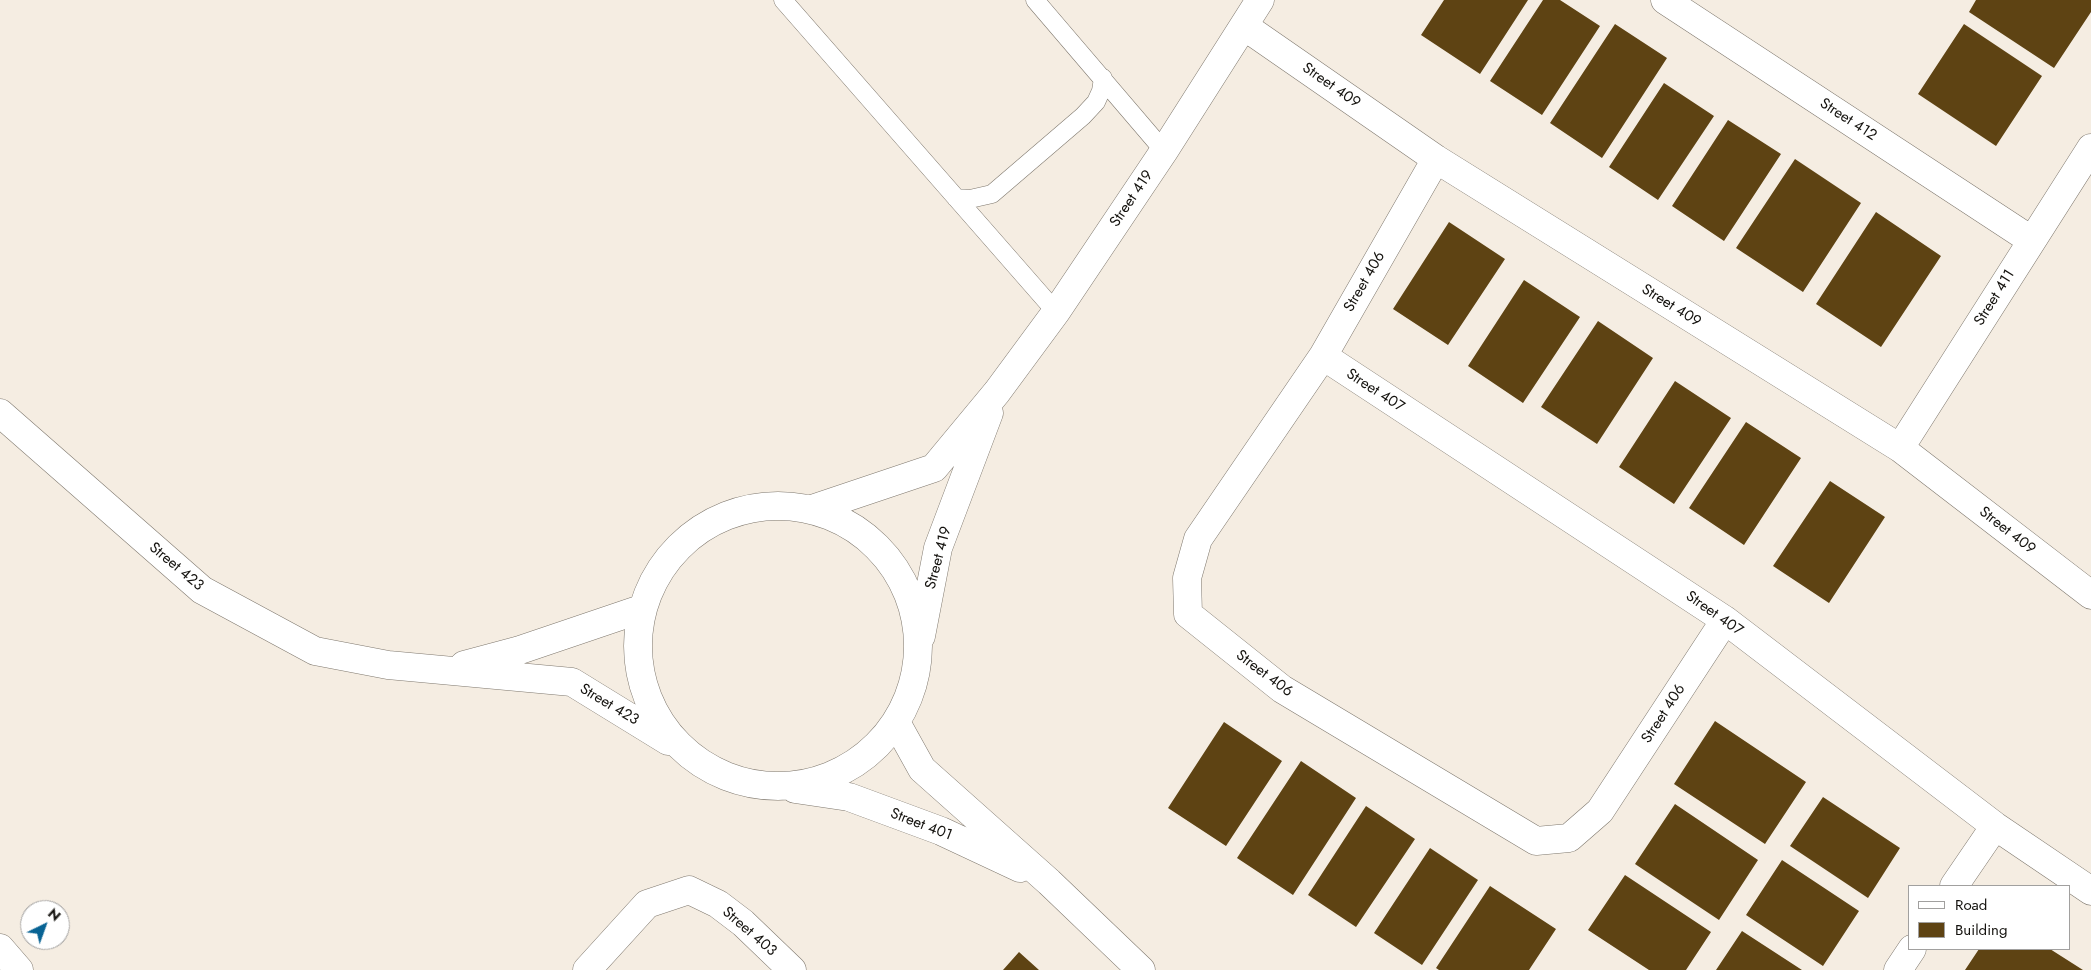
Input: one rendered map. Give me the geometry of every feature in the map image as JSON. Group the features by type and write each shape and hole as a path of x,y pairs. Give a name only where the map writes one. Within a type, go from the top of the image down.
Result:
{"street":[{"name":"Street 419","path":"812,509 934,468 997,392 1056,312 1164,151 1260,0"},
{"name":"Street 412","path":"1665,0 2031,240"},
{"name":"Street 409","path":"1244,26 1436,159 1900,448 2091,595"},
{"name":"Street 411","path":"1900,448 2091,148"},
{"name":"Street 406","path":"1436,159 1322,356 1198,539 1187,578 1188,614 1282,689 1536,841 1568,838 1600,812 1725,620"},
{"name":"Street 407","path":"1322,356 1725,620 1995,826 2091,890"},
{"name":"Street 419","path":"897,724 915,684 920,641 938,548 997,392"},
{"name":"Street 423","path":"0,413 202,590 315,651 388,665 572,682 729,780 786,788"},
{"path":"680,748 650,708 637,659 641,609 665,560 706,524 757,506 812,509 862,532 903,580 920,641"},
{"name":"Street 423","path":"443,670 520,650 641,609"},
{"path":"786,788 850,769 897,724"},
{"name":"Street 401","path":"897,724 922,769 1049,882 1141,970"},
{"name":"Street 401","path":"786,788 849,797 940,831 1049,882"},
{"path":"1955,885 1995,826"},
{"name":"Street 403","path":"587,970 647,904 689,890 718,904 743,923 792,970"},
{"path":"0,948 19,970"},
{"path":"1898,970 1911,950"}],"lane":[{"path":"783,0 1056,312"},
{"path":"1035,0 1164,151"},
{"path":"956,198 970,199 992,194 1083,116 1096,102 1101,91 1102,78"}],"building":[{"path":"1444,0 1528,0 1480,74 1421,35"},
{"path":"1543,0 1560,0 1600,26 1542,115 1490,81"},
{"path":"1976,0 2091,0 2091,12 2054,68 1969,12"},
{"path":"1615,24 1667,58 1602,158 1550,123"},
{"path":"1964,24 2042,76 1996,146 1918,94"},
{"path":"1664,83 1714,116 1658,200 1609,167"},
{"path":"1728,120 1781,154 1724,241 1672,206"},
{"path":"1795,159 1861,203 1803,292 1736,248"},
{"path":"1876,212 1941,256 1881,347 1816,304"},
{"path":"1449,222 1505,259 1448,345 1393,309"},
{"path":"1524,280 1580,317 1523,403 1468,366"},
{"path":"1598,321 1653,358 1597,444 1541,407"},
{"path":"1675,381 1731,418 1674,504 1619,467"},
{"path":"1746,422 1801,458 1744,545 1689,508"},
{"path":"1830,481 1885,517 1829,603 1773,566"},
{"path":"1715,721 1806,782 1765,844 1674,784"},
{"path":"1224,722 1282,761 1226,846 1168,808"},
{"path":"1301,761 1356,798 1293,895 1237,858"},
{"path":"1823,797 1900,848 1868,898 1790,846"},
{"path":"1675,804 1758,860 1719,920 1635,864"},
{"path":"1366,806 1415,839 1356,927 1308,895"},
{"path":"1430,848 1478,880 1422,965 1374,933"},
{"path":"1782,860 1859,911 1823,966 1746,915"},
{"path":"1625,875 1711,932 1686,970 1649,970 1588,930"},
{"path":"1490,886 1556,929 1529,970 1439,970 1436,968"},
{"path":"1742,931 1802,970 1716,970"},
{"path":"1978,950 2052,950 2083,970 1965,970"},
{"path":"1019,952 1039,970 1003,970"}]}
